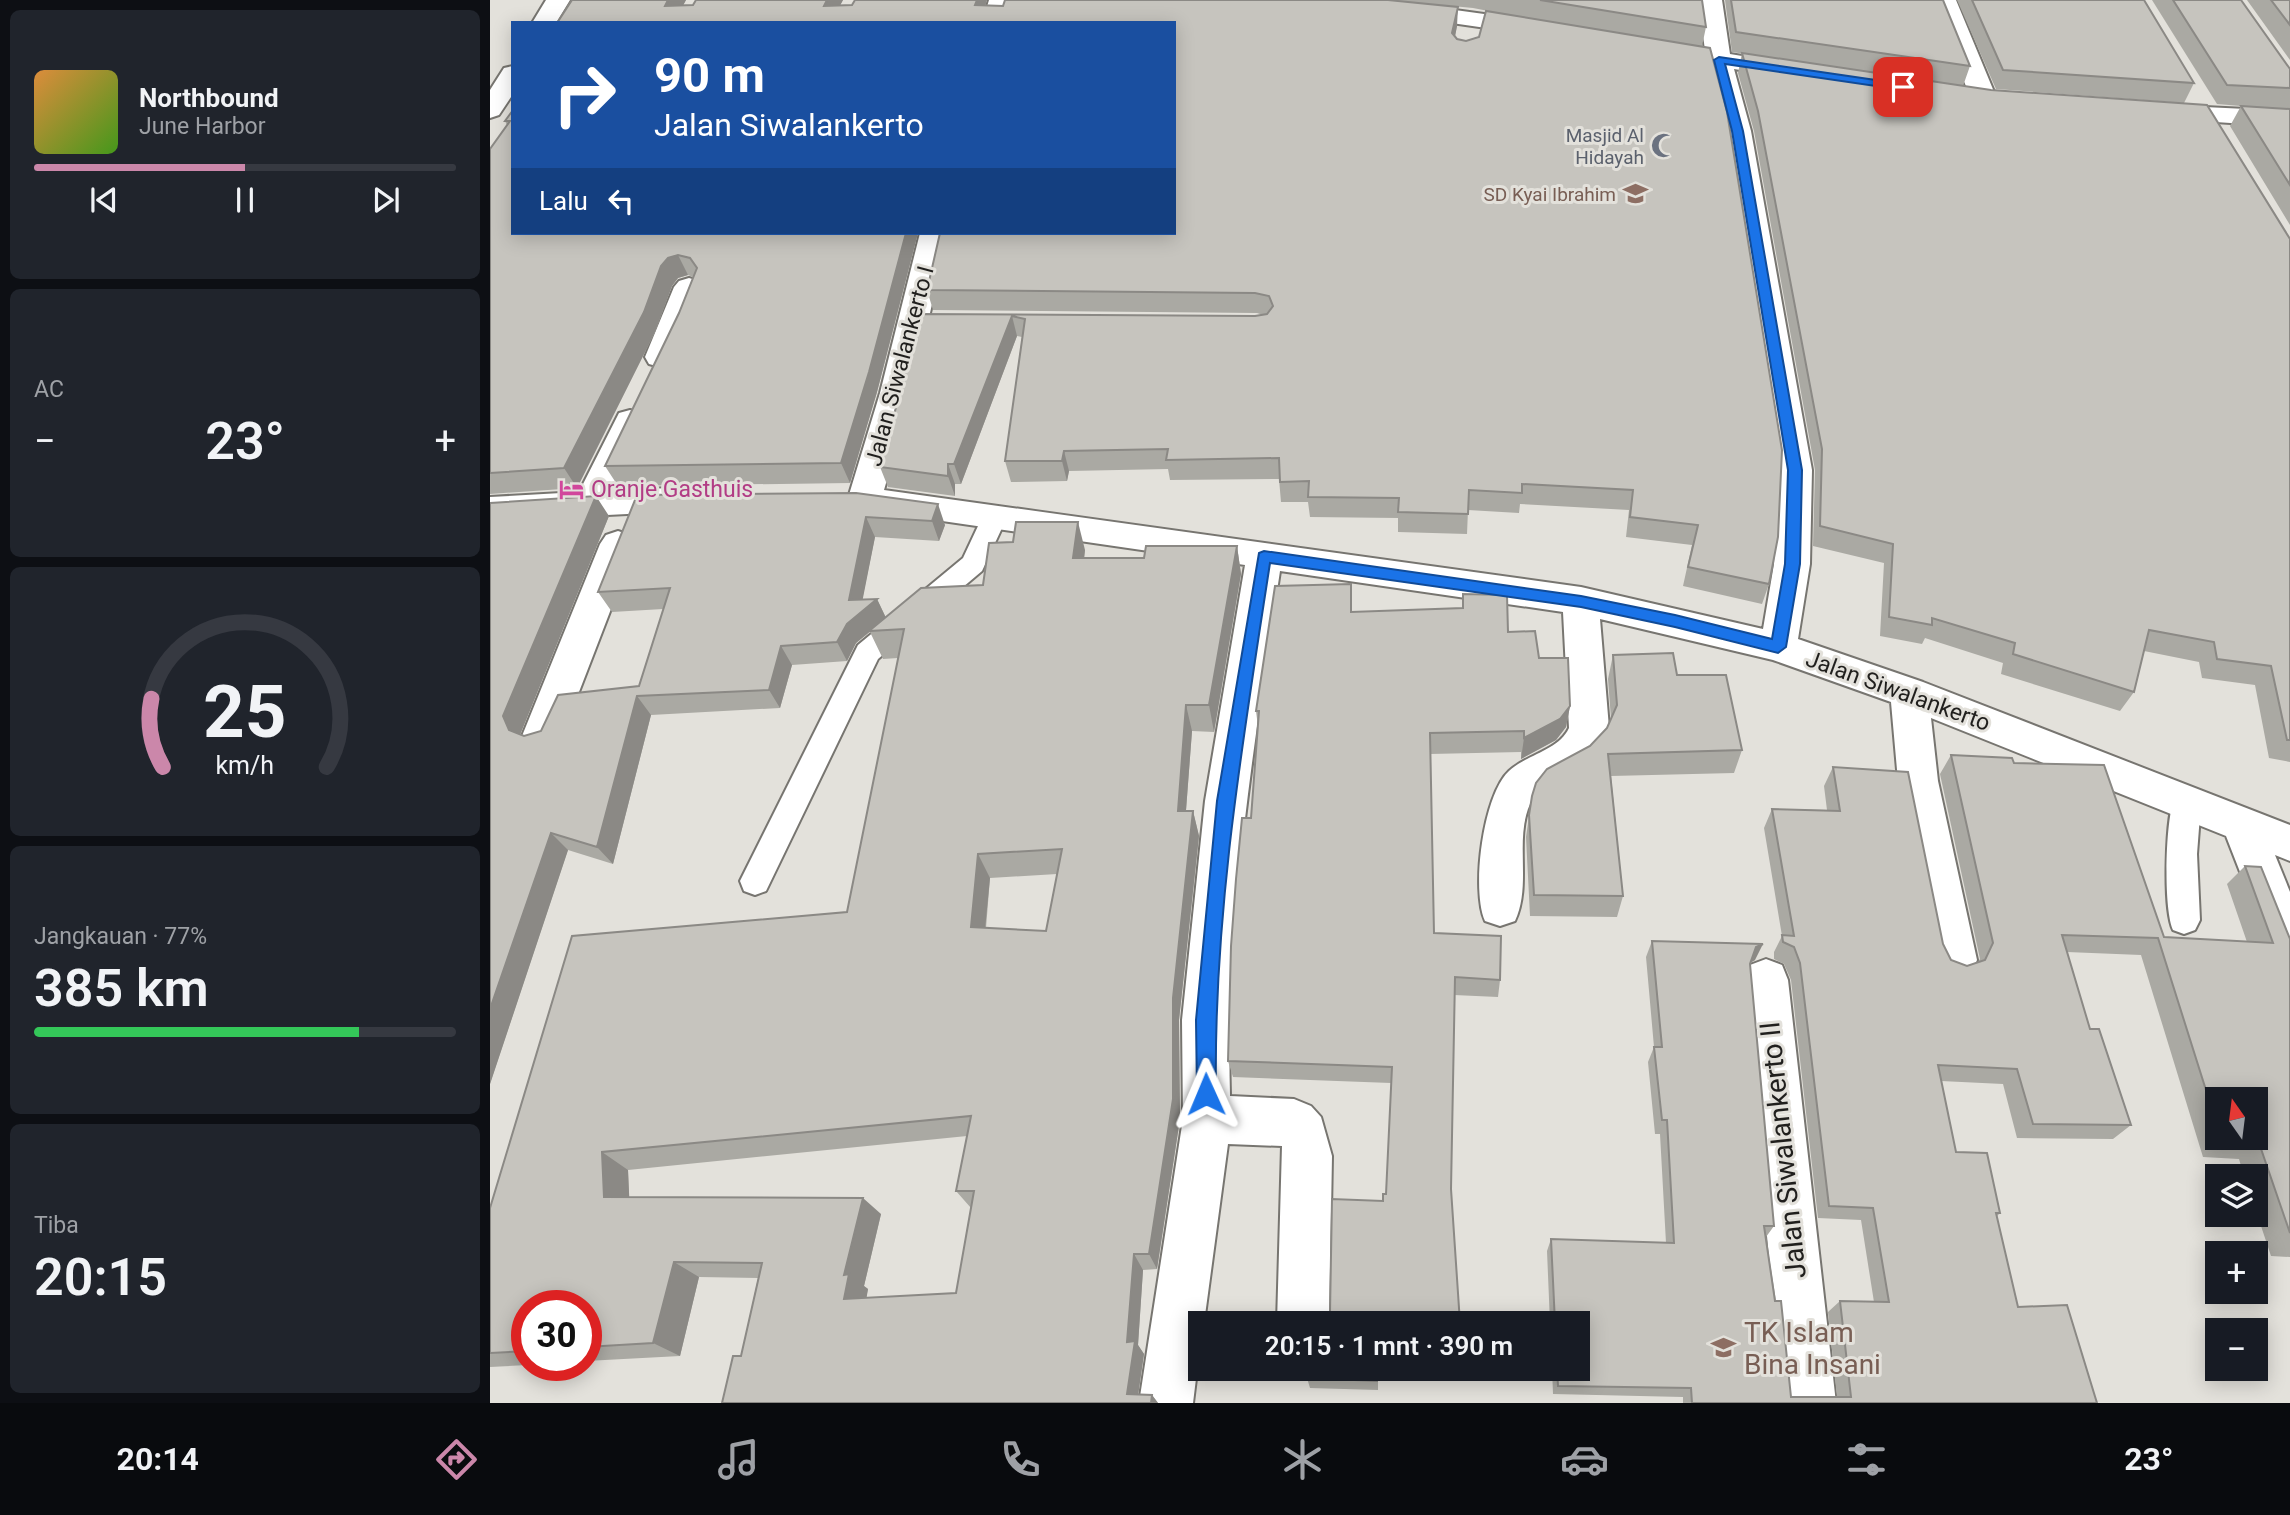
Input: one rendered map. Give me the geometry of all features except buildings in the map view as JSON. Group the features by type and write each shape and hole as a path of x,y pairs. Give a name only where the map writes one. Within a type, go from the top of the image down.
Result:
{"street":[{"path":"545,21 558,0"},
{"path":"995,21 1001,0"},
{"path":"1515,25 1518,0"},
{"path":"1710,0 1719,60 1738,131 1795,470 1793,564 1778,647"},
{"path":"1944,0 1997,100 1952,94"},
{"path":"1386,9 1438,14 1471,29 1515,25 1556,32"},
{"path":"1637,46 1811,74"},
{"path":"490,110 511,76"},
{"path":"2192,89 2223,142"},
{"path":"2142,112 2290,119"},
{"name":"Jalan Siwalankerto I","path":"865,498 896,393 926,323 942,235"},
{"path":"590,504 672,333 689,287"},
{"path":"490,509 636,500 725,498"},
{"name":"Jalan Siwalankerto","path":"827,498 865,498 995,515 1264,557 1581,601 1675,621 1778,647 1909,693 2290,843"},
{"path":"542,736 636,500"},
{"path":"1166,1403 1207,1119 1205,1020 1225,801 1264,557"},
{"path":"1500,907 1508,807 1514,791 1527,780 1576,752 1586,741 1589,728 1581,601"},
{"path":"1909,693 1918,781 1955,960"},
{"path":"2244,825 2247,839 2290,945"},
{"name":"Jalan Siwalankerto II","path":"1766,980 1809,1403"},
{"path":"1207,1119 1294,1124 1304,1134 1308,1156 1303,1311"}],"lane":[{"path":"755,881 868,652 973,564 995,515"},
{"path":"2183,920 2182,854 2186,802"}],"place":[{"name":"Masjid Al Hidayah","path":"1664,146"},
{"name":"SD Kyai Ibrahim","path":"1636,194"},
{"name":"Oranje Gasthuis","path":"571,489"},
{"name":"TK Islam Bina Insani","path":"1724,1348"}],"route":[{"path":"1206,1094 1205,1020 1225,801 1264,557 1581,601 1778,647 1793,564 1796,505 1792,436 1738,131 1719,60 1903,87"}]}
